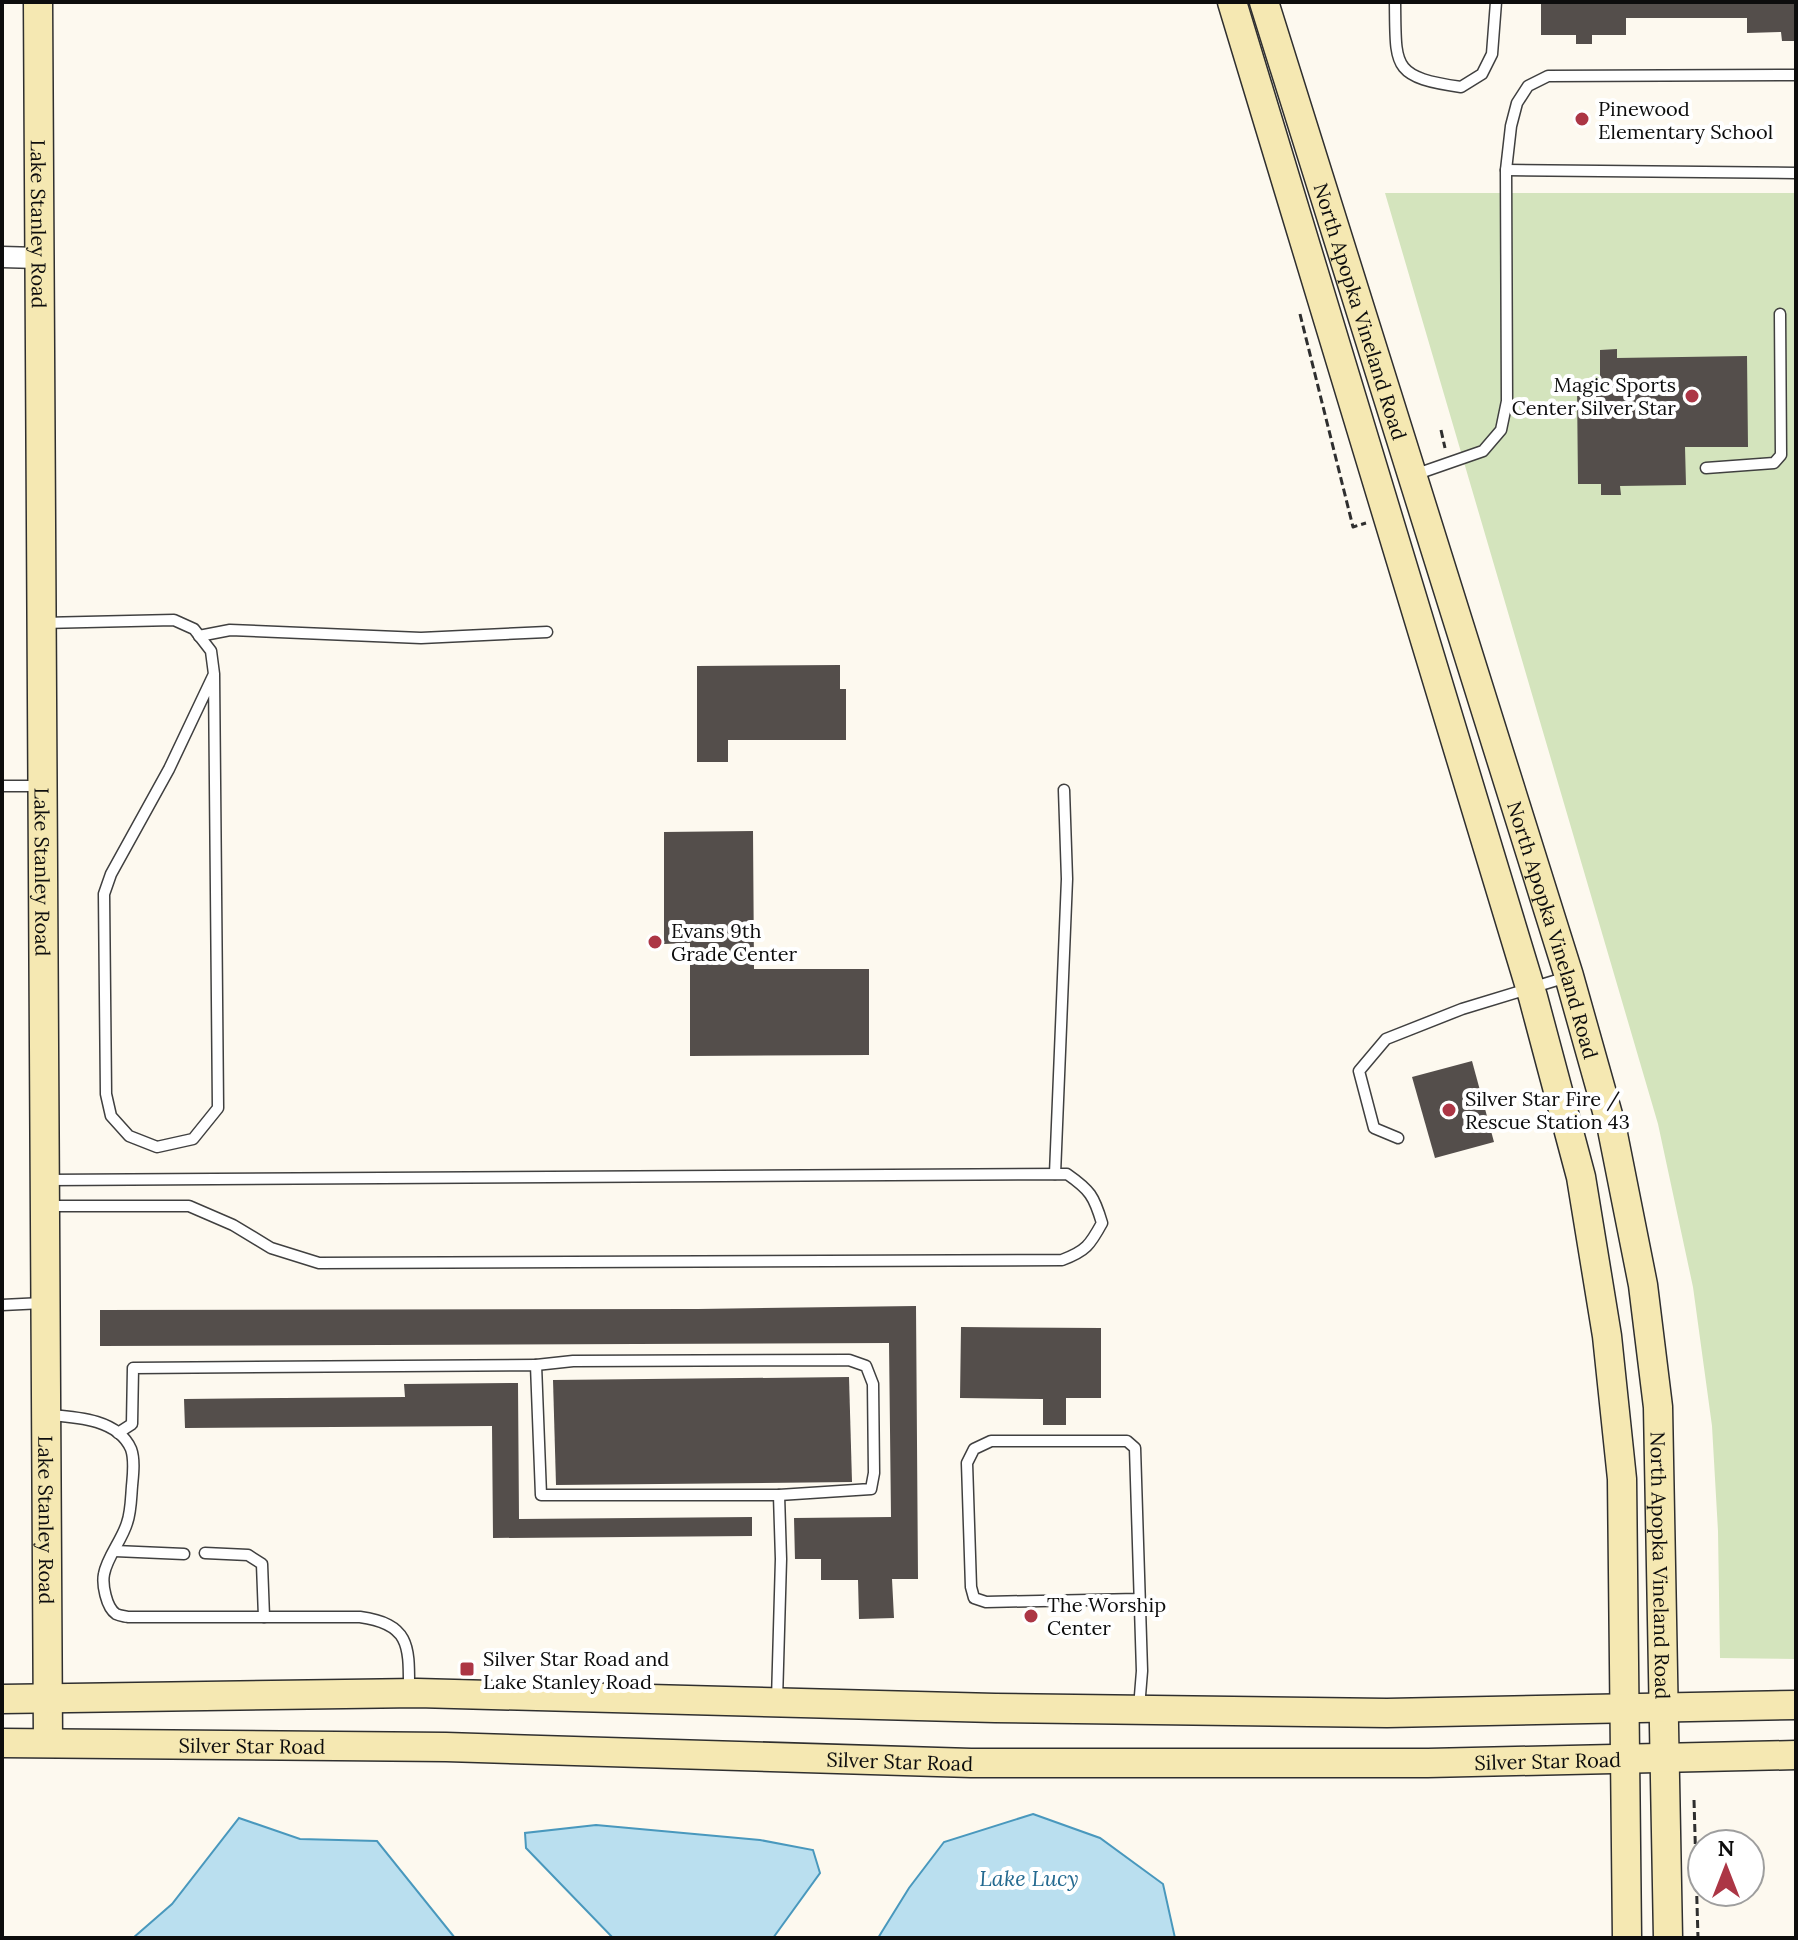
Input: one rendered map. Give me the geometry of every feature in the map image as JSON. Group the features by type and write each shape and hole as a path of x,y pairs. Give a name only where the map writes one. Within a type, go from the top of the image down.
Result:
{"main road":[{"name":"Lake Stanley Road","path":"38,2 48,1742"},
{"name":"North Apopka Vineland Road","path":"1232,2 1530,989 1581,1177 1607,1336 1622,1479 1627,1938"},
{"name":"North Apopka Vineland Road","path":"1264,2 1569,976 1612,1129 1643,1285 1658,1407 1668,1938"},
{"path":"2,1699 409,1693 1387,1713 1796,1705"},
{"name":"Silver Star Road","path":"2,1743 446,1747 971,1763 1624,1761 1796,1755"}],"street":[{"path":"2,257 38,258"},
{"path":"1378,486 1412,476"}],"lane":[{"path":"1395,2 1397,59 1410,76 1434,84 1461,87 1482,74 1492,54 1496,2"},
{"path":"1412,476 1483,451 1501,430 1507,401 1506,170 1517,103 1528,86 1548,76 1796,75"},
{"path":"1506,170 1796,173"},
{"path":"1706,468 1774,463 1781,455 1780,314"},
{"path":"40,623 174,620 194,629 211,651 214,674 218,1108 193,1139 157,1147 129,1136 111,1116 106,1094 104,894 111,874 169,769 214,674"},
{"path":"199,636 230,630 421,638 547,632"},
{"path":"2,786 42,786"},
{"path":"1055,1174 1067,879 1064,790"},
{"path":"1398,1138 1374,1128 1359,1071 1386,1039 1462,1009 1569,976"},
{"path":"1067,1174 1084,1185 1095,1198 1102,1223 1092,1241 1081,1252 1062,1260 319,1263 271,1248 233,1225 189,1206 44,1193 1067,1174"},
{"path":"2,1305 45,1303"},
{"path":"118,1433 132,1424 133,1368 849,1360 866,1366 873,1384 874,1473 871,1489 779,1495 541,1495 536,1365"},
{"path":"46,1415 84,1418 118,1433 131,1449 133,1472 129,1520 105,1570 103,1583 115,1614 128,1617 360,1617 382,1620 397,1630 409,1650 409,1693"},
{"path":"1138,1599 986,1602 974,1598 971,1587 967,1463 974,1449 991,1441 1127,1441 1135,1448 1142,1671 1139,1710"},
{"path":"777,1702 781,1559 779,1495"},
{"path":"115,1551 184,1554"},
{"path":"205,1553 248,1555 262,1564 264,1617"}],"path":[{"path":"1299,311 1353,527 1375,520"},
{"path":"1694,1800 1698,1938"}],"green space":[{"path":"1385,193 1796,193 1796,1659 1720,1658 1712,1426 1693,1287 1658,1124"}],"water":[{"name":"Lake Lucy","path":"1033,1814 1100,1838 1163,1884 1175,1938 878,1938 909,1888 944,1842"},
{"path":"239,1818 300,1839 377,1841 455,1938 133,1938 172,1904"},
{"path":"596,1825 760,1840 813,1850 820,1873 773,1938 613,1938 526,1848 525,1833"}],"building":[{"path":"1541,2 1796,2 1796,41 1782,41 1781,32 1747,33 1747,18 1626,18 1626,35 1592,35 1592,44 1576,44 1576,35 1541,35"},
{"path":"1617,349 1617,358 1747,356 1748,447 1685,447 1686,485 1620,486 1621,495 1601,495 1601,484 1578,484 1577,387 1600,386 1600,350"},
{"path":"840,665 840,689 846,689 846,740 728,740 728,762 697,762 697,666"},
{"path":"753,831 754,969 869,969 869,1055 690,1056 690,943 664,944 664,832"},
{"path":"1472,1061 1494,1142 1435,1158 1412,1077"},
{"path":"916,1306 918,1579 892,1579 894,1618 859,1619 858,1580 821,1580 821,1559 795,1559 794,1518 891,1517 889,1343 100,1346 100,1310"},
{"path":"961,1327 1101,1328 1101,1398 1066,1398 1066,1425 1043,1425 1043,1399 960,1398"},
{"path":"849,1377 852,1482 556,1485 553,1380"},
{"path":"518,1383 519,1519 752,1517 752,1536 493,1538 492,1426 185,1428 184,1399 405,1397 404,1384"}],"place":[{"name":"Pinewood Elementary School","path":"1582,119"},
{"name":"Magic Sports Center Silver Star","path":"1692,396"},
{"name":"Evans 9th Grade Center","path":"655,942"},
{"name":"Silver Star Fire / Rescue Station 43","path":"1449,1110"},
{"name":"The Worship Center","path":"1031,1616"},
{"name":"Silver Star Road and Lake Stanley Road","path":"467,1669"}]}
